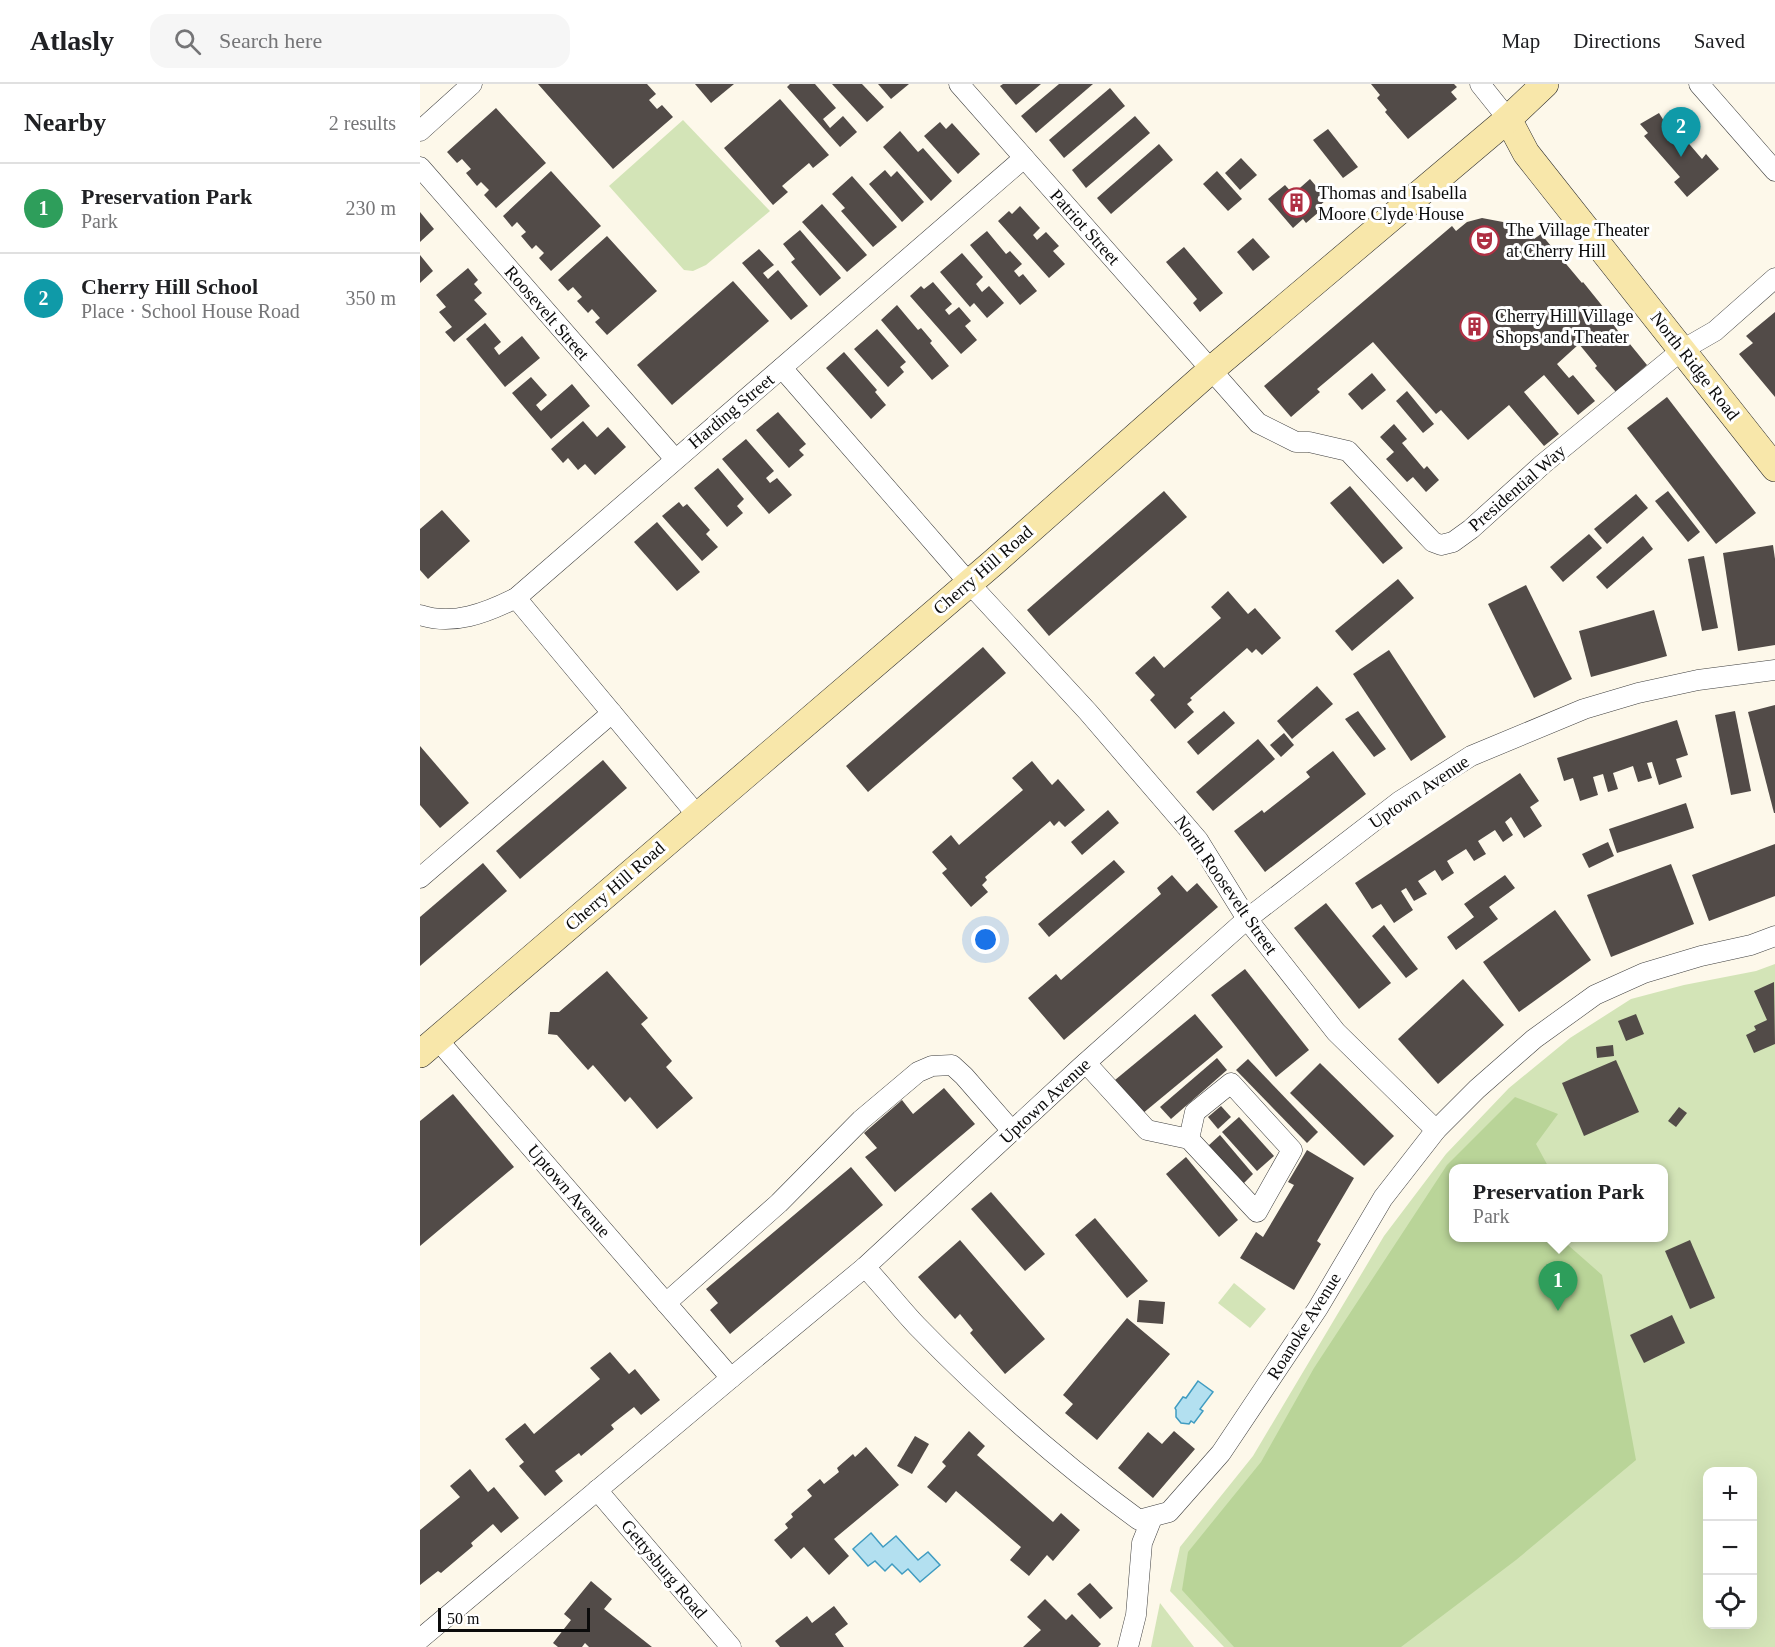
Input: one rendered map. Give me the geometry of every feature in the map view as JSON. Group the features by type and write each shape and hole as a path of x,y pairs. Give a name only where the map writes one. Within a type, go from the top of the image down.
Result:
{"main road":[{"name":"Cherry Hill Road","path":"428,1046 969,583 1212,369 1508,119 1545,84"},
{"name":"North Ridge Road","path":"1508,119 1526,153 1775,468"}],"street":[{"path":"420,131 472,84"},
{"name":"Patriot Street","path":"959,84 1212,369"},
{"path":"1480,84 1508,119"},
{"path":"1699,84 1775,171"},
{"name":"Harding Street","path":"420,615 458,619 486,613 516,598 1024,158"},
{"name":"Roosevelt Street","path":"420,167 675,459"},
{"path":"1682,350 1714,332 1775,278"},
{"name":"Presidential Way","path":"1212,369 1258,423 1296,442 1309,442 1348,451 1433,542 1441,545 1453,542 1471,530 1528,477 1682,350"},
{"path":"782,368 969,583"},
{"name":"North Roosevelt Street","path":"969,583 1088,712 1198,840 1247,919 1336,1032 1436,1130"},
{"path":"516,598 697,816"},
{"name":"Uptown Avenue","path":"428,1046 666,1303 731,1378 866,1267 1086,1063 1247,919 1400,801 1471,756 1584,709 1627,696 1698,680 1775,670"},
{"path":"420,878 612,713"},
{"name":"Roanoke Avenue","path":"1152,1518 1168,1512 1221,1453 1318,1308 1383,1198 1436,1130 1478,1089 1534,1039 1595,995 1644,973 1701,956 1751,945 1775,936"},
{"path":"1086,1063 1147,1130 1189,1139 1257,1212 1292,1150 1231,1083 1195,1112 1189,1139"},
{"path":"666,1303 779,1203 861,1120 918,1072 932,1066 951,1065 964,1076 1012,1131"},
{"path":"866,1267 916,1324 1007,1414 1139,1520 1152,1518 1142,1544 1136,1615 1128,1647"},
{"path":"420,1639 731,1378"},
{"name":"Gettysburg Road","path":"597,1490 731,1647"}],"green space":[{"path":"683,120 770,211 706,265 693,271 684,270 609,186"},
{"path":"1775,964 1775,1647 1224,1647 1170,1591 1180,1547 1253,1456 1384,1236 1446,1154 1509,1088 1570,1038 1631,999 1684,985 1756,971"},
{"path":"1515,1097 1558,1114 1536,1144 1547,1164 1449,1164 1449,1242 1565,1242 1602,1275 1636,1460 1516,1560 1401,1647 1234,1647 1182,1590 1188,1552 1261,1462 1314,1368 1447,1165"},
{"path":"1234,1283 1266,1309 1250,1328 1218,1303"},
{"path":"1160,1603 1194,1647 1151,1647"}],"water":[{"path":"1198,1381 1213,1392 1200,1409 1203,1411 1194,1423 1191,1421 1189,1424 1181,1423 1176,1417 1175,1408 1183,1397 1186,1398"},
{"path":"871,1533 883,1547 896,1536 918,1560 928,1552 940,1565 920,1582 908,1569 902,1574 892,1564 885,1571 875,1561 868,1566 853,1549"}],"building":[{"path":"538,84 647,84 656,94 649,100 657,109 662,105 673,117 613,169"},
{"path":"695,84 734,84 711,103"},
{"path":"790,84 815,84 836,108 823,119 830,128 843,116 857,132 840,147 787,87"},
{"path":"832,84 862,84 884,107 867,122"},
{"path":"878,84 909,84 891,99"},
{"path":"1003,84 1041,84 1016,105 1000,86"},
{"path":"1059,84 1093,84 1036,133 1021,116"},
{"path":"1371,84 1454,84 1457,87 1451,92 1457,99 1408,139 1385,112 1387,110 1377,98 1380,95"},
{"path":"1110,88 1125,106 1064,158 1049,140"},
{"path":"780,99 829,155 813,168 809,163 782,186 788,192 773,205 724,148"},
{"path":"496,108 546,163 496,208 484,195 489,190 481,182 477,186 466,173 471,169 462,159 457,163 447,152"},
{"path":"1659,113 1664,121 1667,118 1702,159 1706,154 1719,169 1687,197 1674,182 1680,177 1644,136 1648,133 1640,124"},
{"path":"1135,116 1150,133 1086,188 1072,170"},
{"path":"940,122 946,129 952,123 980,154 958,174 924,136"},
{"path":"1328,129 1358,167 1343,178 1313,140"},
{"path":"900,131 918,152 923,148 952,181 931,201 883,147"},
{"path":"1159,144 1173,160 1111,214 1097,198"},
{"path":"1241,158 1257,175 1240,190 1225,173"},
{"path":"885,170 891,177 897,171 924,202 902,222 869,184"},
{"path":"551,171 601,226 551,271 539,258 544,253 536,245 532,249 521,236 526,232 517,222 512,227 503,216"},
{"path":"1217,171 1242,199 1228,211 1203,184"},
{"path":"852,176 897,227 873,247 841,211 845,208 832,194"},
{"name":"Thomas and Isabella Moore Clyde House","path":"1310,179 1327,199 1317,208 1320,211 1306,223 1303,219 1293,228 1268,199 1285,185 1293,194"},
{"path":"822,204 867,255 847,272 802,222"},
{"path":"1020,206 1040,228 1033,235 1037,240 1046,232 1059,246 1053,251 1065,264 1049,278 998,221 1009,211 1012,214"},
{"path":"420,212 434,229 420,242"},
{"name":"Cherry Hill Village Shops and Theater","path":"1482,218 1503,222 1522,235 1528,231 1534,239 1541,234 1583,282 1608,313 1606,314 1623,338 1647,365 1616,392 1595,368 1597,366 1579,344 1557,364 1569,378 1573,375 1595,401 1578,415 1544,375 1524,392 1559,434 1544,446 1509,405 1468,440 1441,410 1436,414 1373,342 1317,389 1320,392 1291,417 1264,386 1452,226 1456,231 1467,222"},
{"path":"800,230 841,278 820,296 791,262 795,259 783,244"},
{"path":"987,231 1006,254 1010,251 1022,264 1014,271 1019,277 1023,274 1037,291 1020,305 970,245"},
{"path":"607,236 657,291 607,335 595,322 600,318 592,309 588,313 577,301 582,297 573,287 568,291 558,280"},
{"path":"1253,238 1270,257 1253,271 1237,252"},
{"path":"1184,247 1223,293 1200,312 1193,303 1197,299 1166,262"},
{"path":"759,249 774,265 763,273 768,279 778,270 808,306 791,320 742,263"},
{"path":"962,253 983,277 976,284 982,292 989,286 1004,303 987,318 974,303 970,307 940,272"},
{"path":"420,255 433,271 420,283"},
{"path":"468,268 478,280 474,284 482,293 474,300 487,314 454,342 445,332 452,327 439,312 446,307 436,295"},
{"path":"733,281 769,321 672,405 637,365"},
{"path":"933,282 952,304 945,310 949,315 959,307 971,321 965,326 977,340 961,354 910,296 921,286 924,289"},
{"path":"897,305 918,330 921,328 949,366 932,380 881,320"},
{"path":"1775,312 1775,397 1739,354 1753,343 1746,336"},
{"path":"485,323 501,342 494,348 499,355 522,336 540,358 505,387 466,339"},
{"path":"877,329 906,362 900,367 904,372 888,387 854,349"},
{"path":"844,352 877,390 875,392 886,405 871,419 826,368"},
{"path":"1372,373 1386,390 1362,410 1348,394"},
{"path":"531,377 547,395 536,405 541,411 572,384 590,406 551,439 512,393"},
{"path":"1407,391 1434,424 1423,433 1396,401"},
{"path":"1667,397 1756,513 1716,544 1627,428"},
{"path":"778,412 806,444 799,450 804,455 789,468 756,430"},
{"path":"583,421 597,437 608,427 626,447 595,475 585,464 578,470 568,458 563,463 551,449"},
{"path":"1394,424 1407,439 1402,443 1424,469 1427,466 1439,480 1426,492 1413,477 1407,482 1386,459 1394,452 1380,437"},
{"path":"746,439 774,471 766,478 770,483 777,478 792,495 769,514 722,459"},
{"path":"718,468 744,499 737,506 743,513 727,527 694,488"},
{"path":"1350,486 1403,548 1383,564 1330,503"},
{"path":"1164,491 1187,517 1049,636 1027,610"},
{"path":"1668,491 1700,532 1688,542 1655,501"},
{"path":"1636,494 1648,508 1607,544 1594,529"},
{"path":"679,502 683,507 687,504 710,530 706,534 718,547 702,561 662,516"},
{"path":"442,510 470,541 428,579 420,570 420,529"},
{"path":"657,522 700,572 677,591 634,542"},
{"path":"1589,534 1602,548 1563,582 1550,567"},
{"path":"1643,536 1653,549 1607,589 1596,577"},
{"path":"1773,545 1775,645 1738,651 1723,553"},
{"path":"1704,556 1718,628 1702,631 1688,559"},
{"path":"1398,579 1414,598 1352,651 1335,631"},
{"path":"1526,585 1572,679 1534,698 1488,604"},
{"path":"1228,591 1248,614 1255,608 1281,638 1262,655 1256,649 1252,653 1247,648 1190,698 1192,700 1187,704 1194,712 1175,729 1150,700 1155,695 1135,673 1154,656 1164,668 1221,618 1211,607"},
{"path":"1654,610 1667,656 1591,677 1579,631"},
{"path":"983,647 1006,673 868,792 846,766"},
{"path":"1389,650 1446,737 1411,761 1353,674"},
{"path":"1317,686 1333,704 1292,739 1277,721"},
{"path":"1775,705 1775,813 1774,813 1748,712"},
{"path":"1224,711 1235,723 1198,755 1187,742"},
{"path":"1358,711 1386,749 1374,757 1345,719"},
{"path":"1735,711 1751,791 1731,795 1715,715"},
{"path":"1677,720 1688,755 1676,759 1682,777 1659,785 1652,762 1647,763 1652,778 1638,782 1633,766 1613,773 1618,789 1608,792 1603,774 1593,777 1598,795 1580,801 1573,778 1564,781 1557,758"},
{"path":"1284,733 1294,745 1281,757 1270,745"},
{"path":"1258,739 1275,759 1213,811 1196,792"},
{"path":"420,746 469,803 440,828 420,805"},
{"path":"1333,751 1366,794 1265,872 1234,831 1262,810 1264,813 1310,777 1306,772"},
{"path":"603,760 627,788 520,879 496,851"},
{"path":"1032,761 1052,785 1058,779 1085,810 1065,827 1059,821 1054,826 1050,821 985,877 987,880 982,885 988,892 971,907 942,873 947,869 932,852 951,835 959,845 1023,790 1012,778"},
{"path":"1520,773 1539,801 1530,807 1542,826 1524,838 1511,817 1505,822 1513,835 1503,842 1495,830 1478,841 1486,854 1474,861 1466,849 1447,861 1454,873 1442,881 1435,870 1418,881 1427,894 1414,901 1406,888 1401,891 1413,910 1394,923 1381,904 1372,909 1355,883"},
{"path":"1686,803 1694,828 1617,853 1609,829"},
{"path":"1108,810 1119,823 1082,855 1071,842"},
{"path":"1608,842 1614,856 1589,868 1582,854"},
{"path":"1775,844 1775,896 1709,921 1692,875"},
{"path":"1114,860 1125,872 1049,937 1038,924"},
{"path":"483,863 507,891 420,966 420,917"},
{"path":"1671,864 1694,924 1611,957 1587,895"},
{"path":"1172,875 1187,892 1197,883 1218,907 1064,1040 1028,998 1056,974 1061,980 1161,894 1157,888"},
{"path":"1505,875 1515,888 1489,907 1498,919 1456,950 1447,937 1474,917 1464,904"},
{"path":"1326,903 1391,983 1359,1009 1294,928"},
{"path":"1555,910 1591,960 1519,1012 1483,962"},
{"path":"1384,925 1418,969 1406,978 1372,936"},
{"path":"1245,969 1309,1050 1276,1077 1211,995"},
{"path":"607,971 648,1018 641,1024 672,1061 666,1067 693,1098 657,1129 630,1097 625,1102 593,1065 588,1070 557,1035 548,1034 550,1012 559,1012"},
{"path":"1463,979 1504,1025 1438,1084 1398,1039"},
{"path":"1774,982 1775,1044 1754,1053 1746,1035 1756,1030 1754,1026 1767,1020 1754,991"},
{"path":"1195,1014 1223,1047 1142,1114 1115,1080"},
{"path":"1636,1014 1644,1034 1626,1041 1618,1021"},
{"path":"1613,1045 1614,1056 1597,1058 1596,1047"},
{"path":"1217,1058 1227,1070 1171,1119 1160,1107"},
{"path":"1248,1059 1318,1132 1307,1143 1236,1070"},
{"path":"1616,1060 1639,1112 1584,1136 1562,1083"},
{"path":"1320,1063 1394,1136 1364,1166 1290,1093"},
{"path":"944,1088 975,1124 895,1192 865,1157 877,1148 864,1133 902,1100 913,1114"},
{"path":"453,1094 514,1167 420,1246 420,1121"},
{"path":"1221,1106 1231,1117 1218,1129 1208,1117"},
{"path":"1679,1107 1687,1113 1676,1127 1668,1121"},
{"path":"1239,1117 1274,1156 1257,1171 1222,1132"},
{"path":"1220,1135 1253,1174 1242,1185 1208,1146"},
{"path":"1307,1150 1354,1178 1317,1241 1321,1244 1294,1290 1240,1258 1256,1232 1263,1237 1294,1185 1288,1182"},
{"path":"1186,1157 1238,1220 1219,1237 1166,1174"},
{"path":"851,1167 883,1205 730,1334 710,1310 718,1303 706,1289"},
{"path":"991,1192 1045,1254 1025,1271 971,1209"},
{"path":"1095,1218 1148,1281 1127,1298 1075,1235"},
{"path":"960,1240 1045,1339 1005,1374 970,1333 973,1330 960,1314 955,1319 918,1277"},
{"path":"1690,1240 1715,1298 1690,1309 1665,1251"},
{"path":"1139,1300 1165,1302 1163,1324 1137,1322"},
{"path":"1672,1315 1685,1343 1644,1363 1630,1335"},
{"path":"1127,1318 1170,1354 1097,1440 1065,1413 1073,1404 1063,1395"},
{"path":"610,1352 629,1374 635,1369 660,1400 641,1415 634,1407 611,1425 614,1429 581,1456 579,1453 555,1471 563,1481 545,1496 519,1466 524,1462 505,1439 525,1423 534,1434 600,1379 590,1368"},
{"path":"969,1431 985,1446 977,1455 1053,1522 1061,1513 1080,1530 1053,1561 1047,1555 1029,1576 1010,1560 1021,1547 956,1491 946,1503 927,1487 946,1466 942,1462"},
{"path":"1174,1431 1195,1449 1153,1498 1118,1468 1148,1432 1162,1444"},
{"path":"915,1436 929,1444 912,1474 897,1466"},
{"path":"866,1447 899,1485 834,1539 849,1556 829,1575 804,1547 791,1559 774,1540 788,1528 785,1524 793,1517 791,1514 812,1496 807,1490 820,1479 824,1484 839,1472 837,1468 853,1454 855,1457"},
{"path":"470,1469 488,1492 494,1487 519,1518 501,1533 493,1524 471,1543 473,1546 441,1573 438,1571 420,1585 420,1530 460,1497 450,1486"},
{"path":"591,1581 612,1599 604,1609 652,1647 589,1647 585,1643 582,1647 558,1647 553,1643 571,1620 564,1614"},
{"path":"1090,1583 1113,1608 1100,1619 1077,1594"},
{"path":"1045,1599 1066,1620 1072,1614 1101,1644 1098,1647 1023,1647 1041,1630 1027,1617"},
{"path":"834,1606 848,1624 835,1634 844,1647 780,1647 775,1641 807,1616 812,1623"}],"place":[{"name":"Cherry Hill School","path":"1681,157"},
{"name":"Thomas and Isabella Moore Clyde House","path":"1297,203"},
{"name":"The Village Theater at Cherry Hill","path":"1485,240"},
{"name":"Cherry Hill Village Shops and Theater","path":"1474,326"},
{"name":"Preservation Park","path":"1558,1311"}]}
